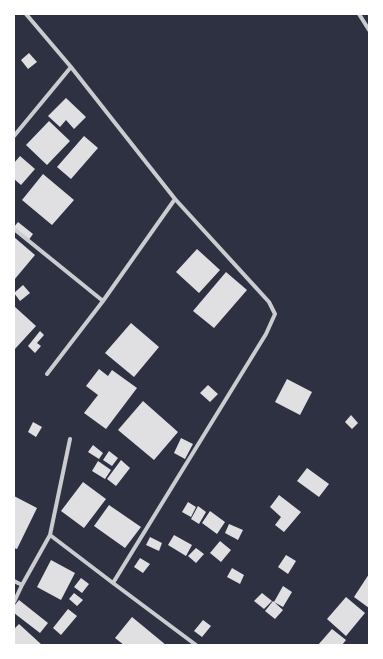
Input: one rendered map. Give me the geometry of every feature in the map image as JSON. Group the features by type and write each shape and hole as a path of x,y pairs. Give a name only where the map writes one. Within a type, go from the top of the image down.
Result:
{"street":[{"path":"26,14 71,67 175,199 269,302 275,314 266,334 113,583"},
{"path":"359,14 369,30"},
{"path":"14,136 71,67"},
{"path":"47,374 103,301 175,199"},
{"path":"14,229 103,301"},
{"path":"14,602 50,535 70,439"},
{"path":"50,535 196,645"},
{"path":"14,581 22,585"}],"building":[{"path":"29,53 37,62 28,69 21,60"},
{"path":"66,98 86,117 74,129 66,120 60,127 48,116"},
{"path":"49,121 70,141 47,165 26,145"},
{"path":"84,136 98,148 71,179 57,167"},
{"path":"20,156 35,169 21,185 14,179 14,163"},
{"path":"43,174 74,200 52,225 22,200"},
{"path":"18,222 33,234 28,241 14,230 14,227"},
{"path":"14,237 35,255 14,280"},
{"path":"197,249 220,270 199,293 176,272"},
{"path":"226,272 247,290 214,328 193,311"},
{"path":"23,285 30,293 20,301 14,293"},
{"path":"14,306 36,326 14,350"},
{"path":"131,323 159,347 134,377 105,353"},
{"path":"40,331 44,335 37,343 41,346 35,353 28,346"},
{"path":"99,369 108,376 112,370 137,388 106,429 84,413 98,395 86,386"},
{"path":"287,379 312,392 300,415 275,402"},
{"path":"208,385 218,394 210,402 200,393"},
{"path":"143,401 178,432 154,460 118,430"},
{"path":"351,415 358,423 352,429 345,422"},
{"path":"33,422 42,427 36,437 28,432"},
{"path":"181,438 193,444 185,459 174,453"},
{"path":"93,445 103,453 99,459 88,452"},
{"path":"109,451 118,458 112,466 103,460"},
{"path":"121,460 130,468 116,486 107,479"},
{"path":"98,461 111,470 105,479 92,471"},
{"path":"307,468 329,484 319,497 297,481"},
{"path":"83,482 106,499 84,528 61,511"},
{"path":"279,495 301,512 284,532 275,525 281,517 270,507"},
{"path":"14,496 37,508 17,549 14,548"},
{"path":"188,502 196,507 191,517 182,512"},
{"path":"109,505 141,527 125,548 94,526"},
{"path":"198,506 206,512 199,524 191,519"},
{"path":"210,511 225,522 217,534 202,523"},
{"path":"229,524 243,530 238,540 225,533"},
{"path":"174,535 192,545 186,556 168,545"},
{"path":"150,537 162,543 159,551 146,545"},
{"path":"220,541 231,550 221,562 210,553"},
{"path":"196,548 204,554 196,563 188,556"},
{"path":"286,555 296,561 288,574 278,567"},
{"path":"140,558 150,564 143,573 134,567"},
{"path":"51,560 75,573 61,600 37,587"},
{"path":"232,568 244,575 240,584 227,577"},
{"path":"369,574 369,608 354,597"},
{"path":"81,578 89,584 82,593 74,587"},
{"path":"283,586 292,592 283,607 274,602"},
{"path":"74,593 83,600 77,606 69,599"},
{"path":"262,593 272,601 264,609 254,601"},
{"path":"346,597 365,613 346,636 327,619"},
{"path":"19,600 48,623 40,633 14,613 14,606"},
{"path":"273,601 283,610 275,619 265,611"},
{"path":"68,609 77,616 61,635 53,628"},
{"path":"132,617 166,645 124,645 115,638"},
{"path":"203,620 211,626 202,637 194,631"},
{"path":"19,624 42,645 14,645 14,629"},
{"path":"332,629 346,640 342,645 318,645"}]}
